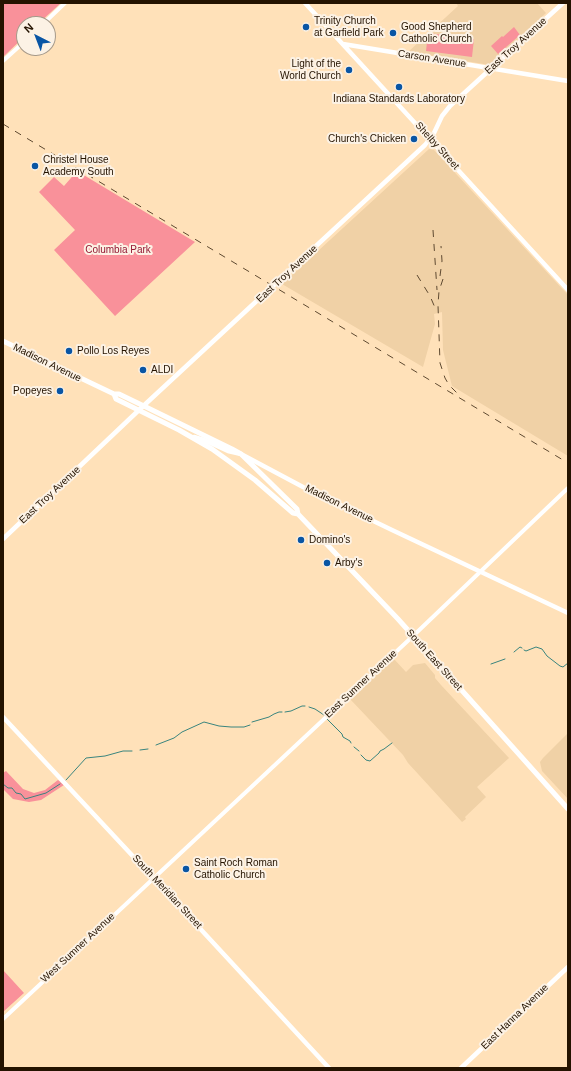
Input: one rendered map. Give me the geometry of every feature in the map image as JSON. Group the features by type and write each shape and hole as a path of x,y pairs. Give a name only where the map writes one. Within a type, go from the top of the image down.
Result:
{"main road":[{"name":"Shelby Street","path":"305,3 568,290"},
{"name":"East Troy Avenue","path":"3,539 139,410 418,151 430,139 445,112 563,3"},
{"name":"Carson Avenue","path":"343,44 568,81"},
{"name":"Madison Avenue","path":"3,341 114,394 119,394 232,449"},
{"name":"Madison Avenue","path":"114,394 116,399 190,436 204,440 228,451 241,454 303,487 568,613"},
{"name":"South East Street","path":"190,436 240,468 272,493 293,513 298,514"},
{"name":"South East Street","path":"232,449 241,454 297,509 298,514 413,636 568,809"},
{"name":"South Meridian Street","path":"3,717 329,1068"},
{"name":"East Hanna Avenue","path":"461,1068 568,967"}],"street":[{"path":"51,16 65,3"},
{"path":"3,61 16,49"},
{"name":"East Sumner Avenue","path":"154,878 413,636 568,488"},
{"name":"West Sumner Avenue","path":"3,1019 154,878"}],"shaded area":[{"path":"456,3 537,3 546,13 490,65 408,52 458,6"},
{"path":"429,149 434,150 568,295 568,456 452,386 443,350 442,312 434,314 435,324 423,367 282,284"},
{"path":"394,659 406,672 413,665 425,663 441,685 509,758 477,787 486,797 465,817 466,819 462,822 408,763 403,755 350,699"},
{"path":"568,733 568,799 542,771 540,762"}],"green space":[{"path":"3,3 61,3 47,16 16,16 16,45 3,57"},
{"path":"514,27 520,35 498,54 491,46"},
{"path":"428,33 474,39 472,57 426,51"},
{"name":"Columbia Park","path":"77,171 195,242 115,316 54,250 75,230 39,192 54,177 64,186"},
{"path":"6,771 23,789 34,793 45,790 58,780 64,785 41,800 29,802 13,799 3,789 3,773"},
{"path":"3,970 24,993 3,1012"}],"waterway":[{"path":"514,652 520,647 522,648"},
{"path":"524,650 526,651 536,647 542,649 547,656 560,666 563,667 568,663"},
{"path":"491,664 505,659"},
{"path":"285,712 305,706"},
{"path":"309,707 324,715"},
{"path":"252,722 282,712"},
{"path":"327,719 342,734 343,737 351,743"},
{"path":"156,745 174,738 182,732 204,722 219,726 231,727 244,727 250,725"},
{"path":"361,755 366,760 370,761 380,751 392,743"},
{"path":"354,747 359,751"},
{"path":"140,750 148,749"},
{"path":"66,780 86,758 105,756 123,751 132,751"},
{"path":"3,784 8,788 12,788 16,793 21,794 25,799 46,793 60,784"}],"railway":[{"path":"3,124 568,463"},
{"path":"433,230 437,290"},
{"path":"440,276 442,261 441,246"},
{"path":"417,275 430,296 436,310"},
{"path":"443,279 439,291 438,305 440,363 445,378 449,385 457,393"}],"place":[{"name":"Trinity Church at Garfield Park","path":"306,27"},
{"name":"Good Shepherd Catholic Church","path":"393,33"},
{"name":"Light of the World Church","path":"349,70"},
{"name":"Indiana Standards Laboratory","path":"399,87"},
{"name":"Church's Chicken","path":"414,139"},
{"name":"Christel House Academy South","path":"35,166"},
{"name":"Pollo Los Reyes","path":"69,351"},
{"name":"ALDI","path":"143,370"},
{"name":"Popeyes","path":"60,391"},
{"name":"Domino's","path":"301,540"},
{"name":"Arby's","path":"327,563"},
{"name":"Saint Roch Roman Catholic Church","path":"186,869"}]}
